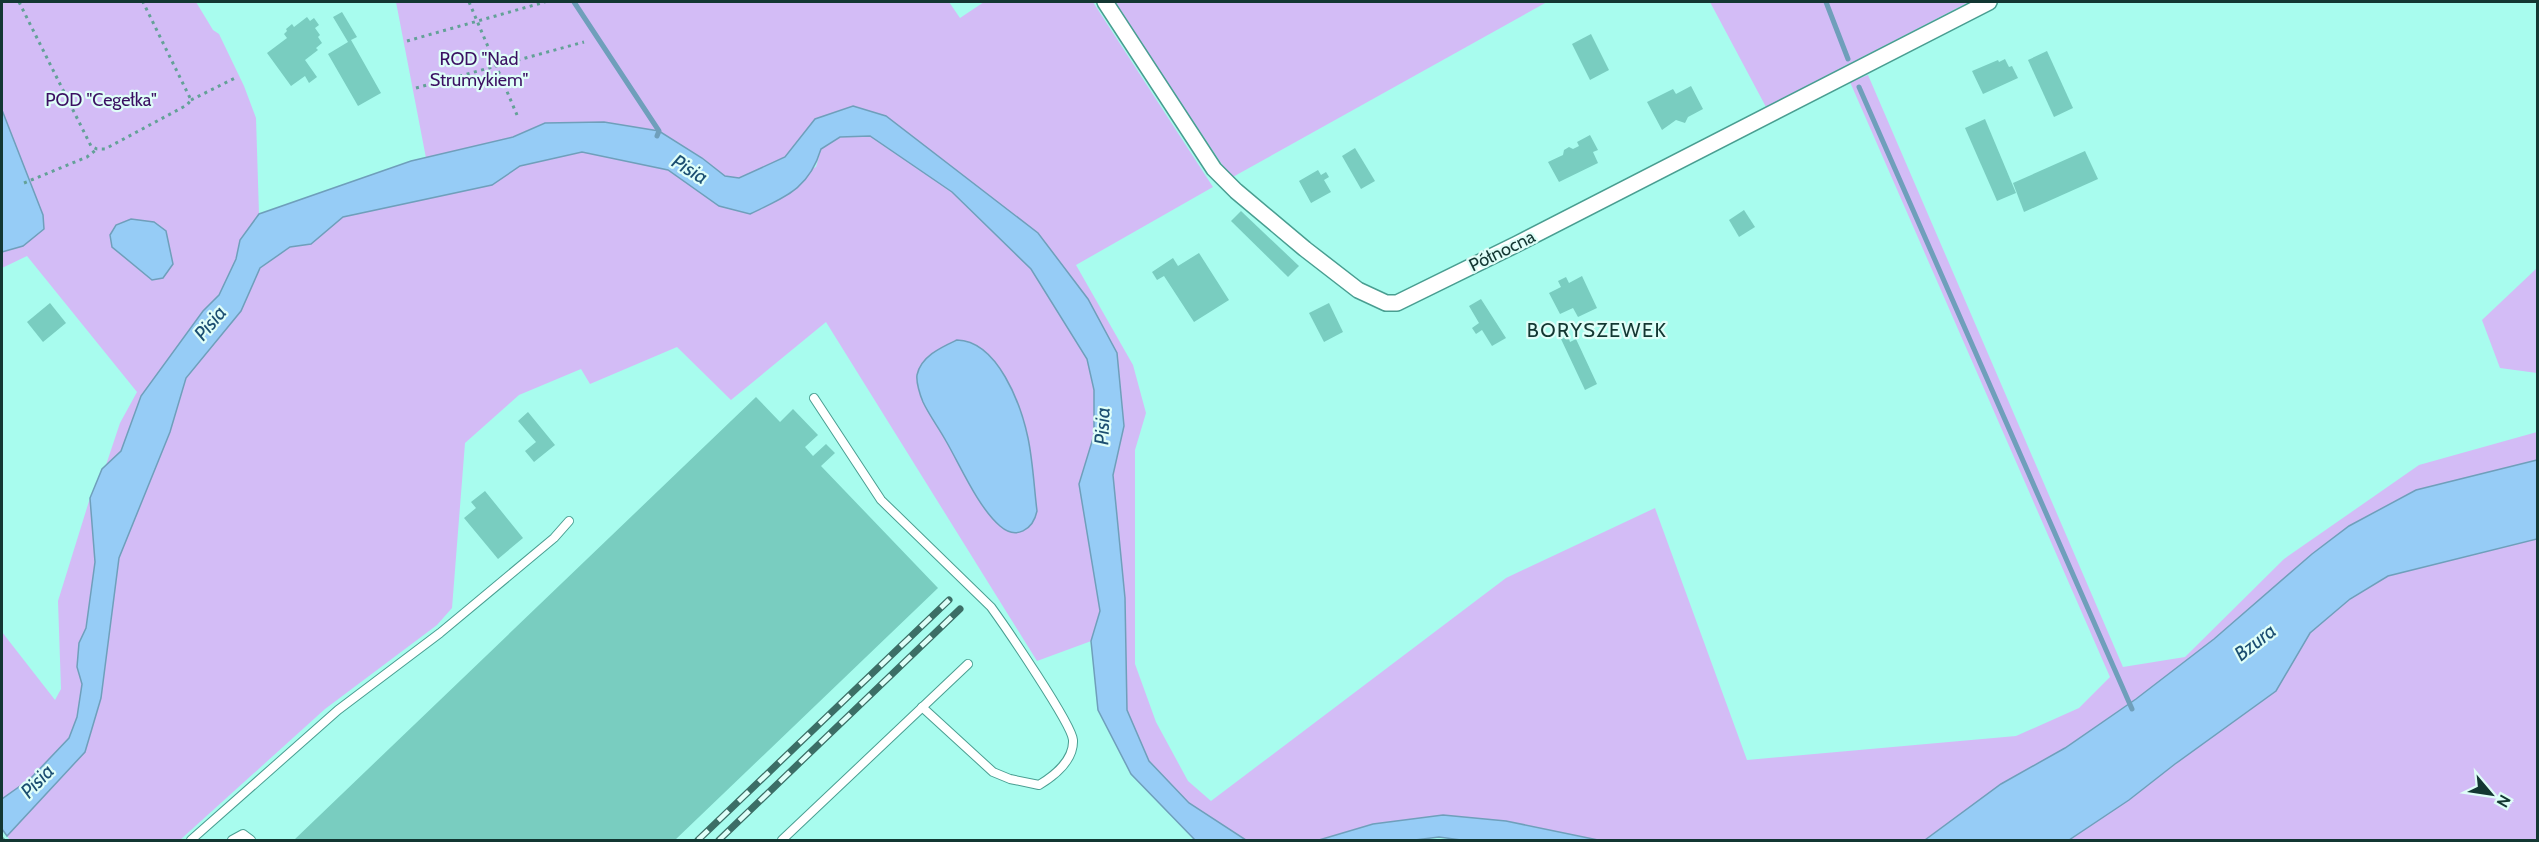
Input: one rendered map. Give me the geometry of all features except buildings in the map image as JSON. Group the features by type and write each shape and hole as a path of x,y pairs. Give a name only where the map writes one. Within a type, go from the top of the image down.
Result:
{"street":[{"name":"Północna","path":"1105,2 1214,169 1236,191 1358,290 1386,303 1397,303 1989,2"}],"lane":[{"path":"814,398 881,500 991,607 1005,626 1069,729 1073,739 1070,756 1052,777 1039,785 1010,779 993,772 922,707"},
{"path":"191,840 338,710 440,633 554,538 569,521"},
{"path":"782,840 968,664"},
{"path":"232,840 243,834 251,840"}],"path":[{"path":"19,2 91,146 97,150"},
{"path":"143,2 191,100"},
{"path":"470,2 517,115"},
{"path":"407,41 545,2"},
{"path":"416,88 584,42"},
{"path":"24,183 87,157 97,150 105,149 187,105 191,100 237,77"}],"green space":[{"name":"POD \"Cegełka\"","path":"2,2 196,2 213,30 219,34 244,86 256,118 259,214 240,240 236,259 219,295 203,311 141,396 121,451 106,465 120,423 137,392 27,256 2,268"},
{"name":"ROD \"Nad Strumykiem\"","path":"396,2 949,2 960,18 984,2 1093,2 1213,187 1076,265 1133,365 1146,413 1135,450 1135,664 1156,722 1188,781 1211,801 1506,578 1655,508 1747,760 2016,736 2079,708 2110,677 1850,82 1868,75 2123,667 2185,657 2284,559 2419,465 2537,432 2537,460 2416,490 2349,526 2214,639 2136,699 2065,748 2001,784 1925,840 1598,840 1506,821 1443,815 1373,824 1319,840 1246,840 1189,803 1149,761 1127,710 1125,598 1113,475 1124,426 1117,353 886,116 853,106 815,119 785,157 739,178 725,176 702,158 659,131 545,123 513,137 426,158"},
{"path":"1114,2 1547,2 1231,178"},
{"path":"1710,2 1969,2 1766,107"},
{"path":"870,136 952,192 1031,269 1087,359 1094,390 1094,436 1079,484 1100,611 1094,640 1037,661 826,322 731,400 677,347 590,384 581,369 519,395 465,443 452,608 437,625 325,709 180,840 10,840 7,836 85,752 101,698 119,558 170,432 186,378 241,311 260,268 290,247 311,244 342,217 492,185 520,166 582,152 668,170 719,206 816,167 821,149 840,137"},
{"path":"2537,268 2537,373 2500,368 2482,320"},
{"path":"90,498 95,562 86,628 79,643 77,667 82,684 77,717 69,738 30,779 2,800 2,632 55,700 61,689 58,601"},
{"path":"2537,539 2537,840 2069,840 2129,800 2276,691 2310,633 2350,599 2388,576"}],"water":[{"name":"Pisia","path":"853,106 886,116 1038,233 1088,299 1117,353 1124,426 1113,475 1125,598 1127,710 1149,761 1189,803 1246,840 1195,840 1131,774 1098,710 1091,641 1100,611 1079,484 1094,435 1094,390 1087,359 1031,269 952,192 870,136 840,137 821,149 810,174 802,183 785,197 750,214 719,206 668,170 582,152 520,166 492,185 343,217 311,244 290,247 260,268 241,311 186,378 170,432 119,558 101,698 85,752 7,836 2,829 2,799 30,779 69,738 77,717 82,684 77,667 79,643 86,628 95,562 90,498 102,469 121,451 141,396 203,311 219,295 236,259 240,240 259,214 411,161 513,137 545,123 604,122 659,131 702,158 725,176 739,178 785,157 815,119"},
{"path":"2,110 43,215 44,229 23,246 2,252"},
{"path":"131,219 154,222 166,231 173,264 163,278 152,280 112,247 110,235 116,225"},
{"path":"957,340 972,343 996,363 1020,409 1030,447 1037,511 1032,523 1023,531 1006,530 984,508 923,402 918,385 919,368 927,357"},
{"name":"Bzura","path":"2537,460 2537,539 2388,576 2350,599 2310,633 2276,691 2129,800 2069,840 1925,840 2001,784 2065,748 2136,699 2214,639 2312,554 2349,526 2416,490"},
{"path":"1443,815 1506,821 1598,840 1461,840 1439,837 1415,840 1319,840 1373,824"}],"waterway":[{"path":"574,2 659,131 657,136"},
{"path":"1826,2 1848,59"},
{"path":"1859,87 2132,709"}],"railway":[{"path":"698,840 949,600"},
{"path":"719,840 960,609"}],"district":[{"name":"BORYSZEWEK","path":"1597,330"}]}
